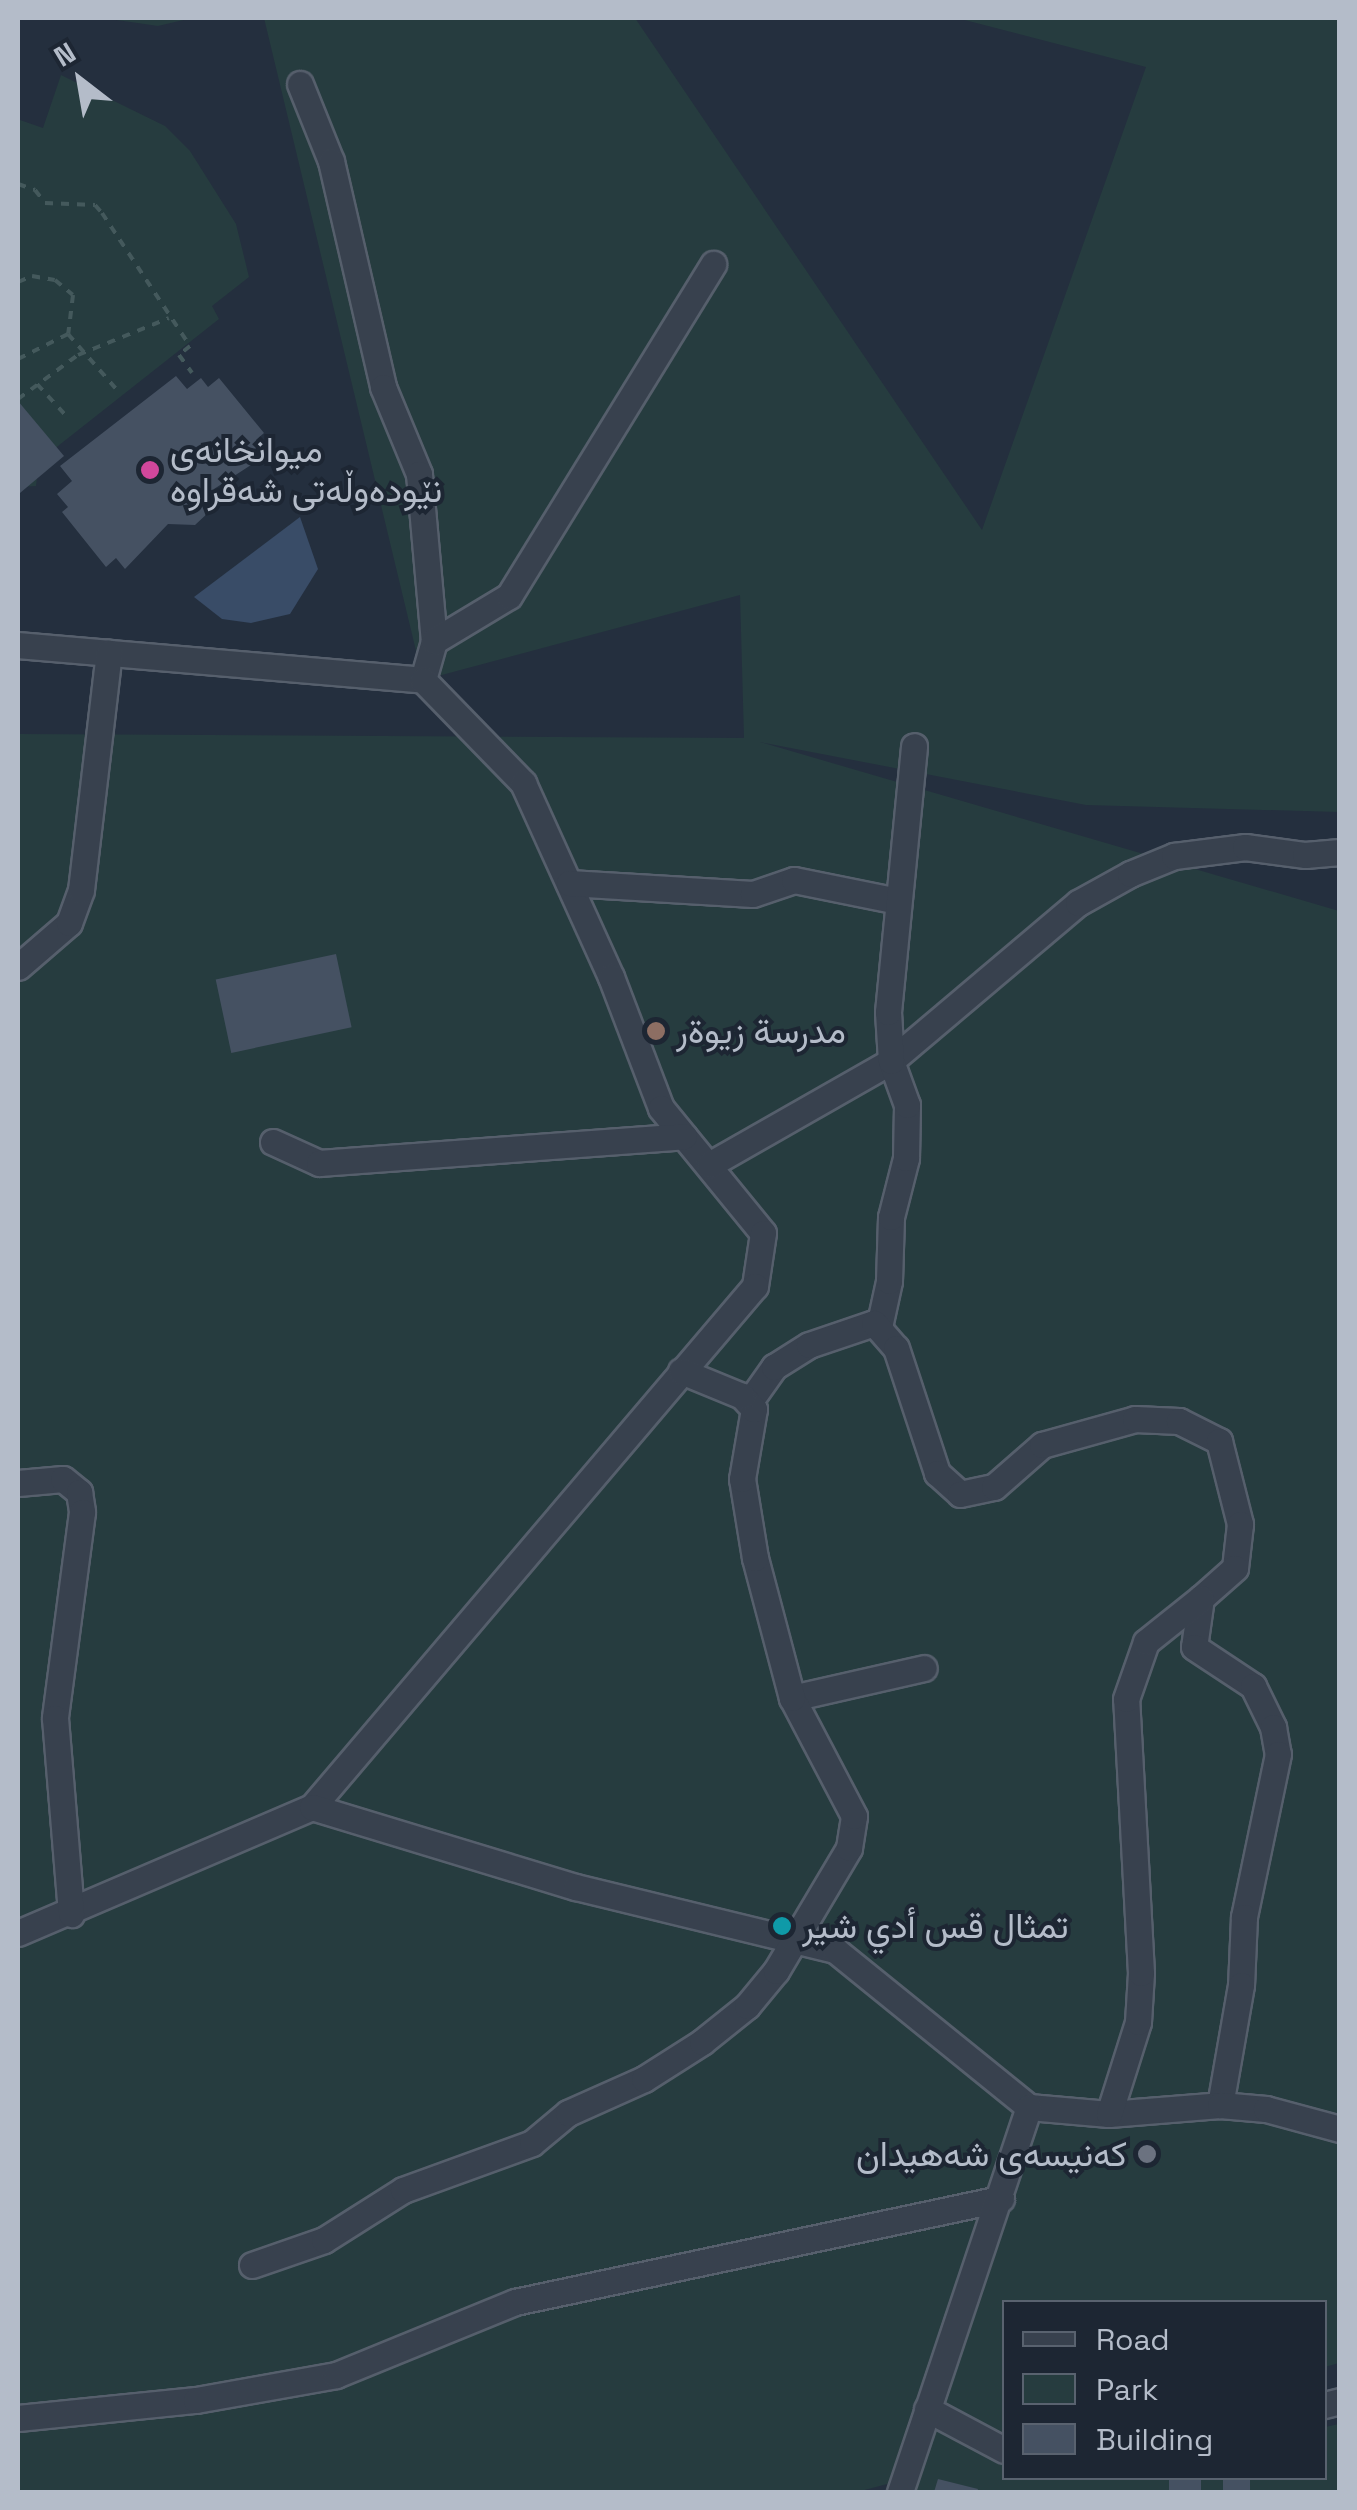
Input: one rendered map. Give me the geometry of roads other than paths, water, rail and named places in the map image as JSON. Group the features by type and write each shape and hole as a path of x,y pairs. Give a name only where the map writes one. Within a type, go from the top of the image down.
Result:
{"street":[{"path":"300,84 331,161 383,387 419,474 434,641 423,680"},
{"path":"434,641 510,596 713,264"},
{"path":"18,646 423,680 524,783 661,1108 762,1233 756,1286 312,1807 18,1934"},
{"path":"18,967 69,923 82,890 109,653"},
{"path":"914,746 890,955 891,1061 903,1080 907,1142 879,1326 896,1348 932,1462 944,1484 960,1494 994,1487 1042,1445 1134,1419 1179,1422 1214,1434 1224,1450 1240,1524 1232,1575 1146,1642 1126,1699 1142,1973 1138,2022 1109,2114"},
{"path":"708,1166 891,1061 1078,903 1130,874 1174,856 1245,847 1340,852"},
{"path":"569,883 753,894 794,880 898,901"},
{"path":"273,1142 319,1163 684,1136"},
{"path":"750,1401 774,1367 810,1345 879,1326"},
{"path":"252,2265 324,2240 403,2190 532,2144 568,2112 672,2063 747,2006 796,1942 856,1830 848,1802 792,1698 743,1496 756,1418 750,1401 681,1371"},
{"path":"18,1482 63,1479 79,1492 82,1512 55,1718 71,1914"},
{"path":"1201,1598 1198,1655 1253,1686 1274,1727 1278,1754 1244,1917 1241,1985 1220,2105"},
{"path":"792,1698 924,1668"},
{"path":"312,1807 576,1887 835,1950 1030,2107 1109,2114 1220,2105 1266,2109 1340,2129"},
{"path":"900,2492 1030,2107"},
{"path":"18,2418 196,2400 336,2375 515,2302 1001,2199"},
{"path":"928,2409 1002,2449"}],"water":[{"path":"300,517 318,569 290,614 251,623 222,619 194,597"}],"place":[{"name":"میوانخانەی نێودەوڵەتی شەقراوە","path":"150,470"},
{"name":"مدرسة زيوةر","path":"656,1031"},
{"name":"تمثال قس أدي شير","path":"782,1926"},
{"name":"کەنیسەی شەهیدان","path":"1147,2154"}]}
